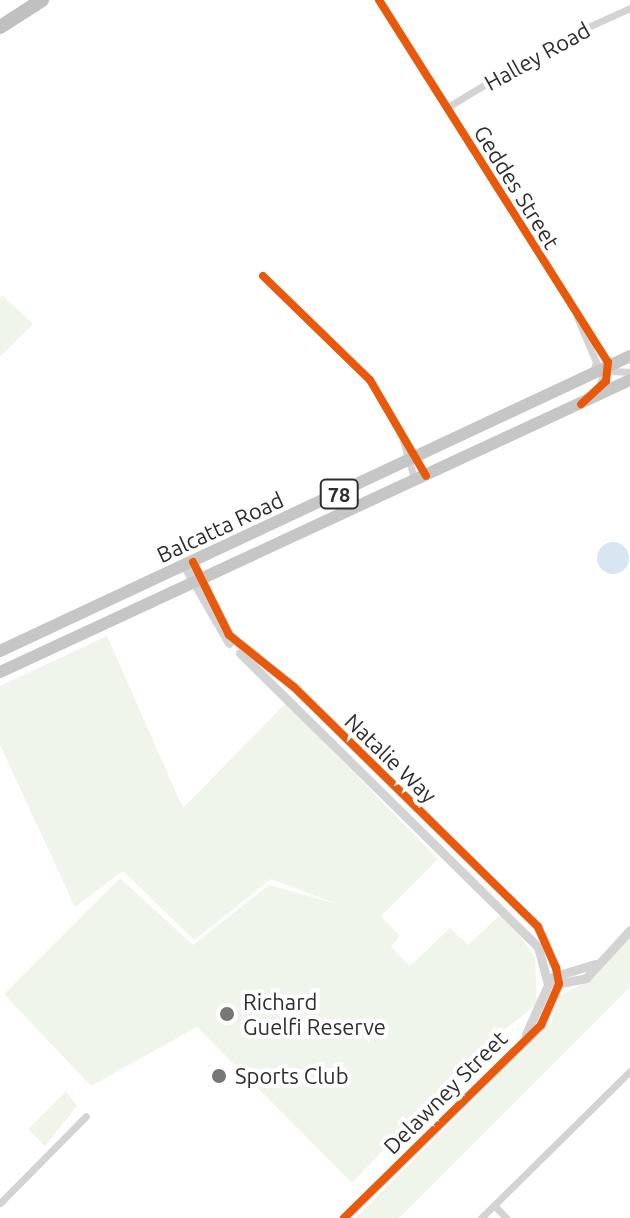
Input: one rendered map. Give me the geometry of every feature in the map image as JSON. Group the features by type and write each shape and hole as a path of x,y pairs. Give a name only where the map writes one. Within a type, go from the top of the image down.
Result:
{"highway":[{"path":"0,27 42,0"}],"main road":[{"name":"Balcatta Road","path":"0,651 614,366"},
{"name":"Balcatta Road","path":"0,672 630,380"}],"street":[{"name":"Geddes Street","path":"379,0 574,311 614,366"},
{"name":"Halley Road","path":"446,108 555,42 630,8"},
{"path":"263,276 370,380 401,434 420,479"},
{"name":"Geddes Street","path":"574,311 614,366"},
{"path":"581,404 614,366"},
{"name":"Natalie Way","path":"189,563 229,635 294,687 538,927 553,980"},
{"path":"553,980 586,978 630,930"},
{"name":"Delawney Street","path":"344,1218 541,1025 553,980"},
{"path":"481,1218 630,1071"},
{"path":"0,1203 86,1116"},
{"path":"494,1205 506,1218"}],"shaded area":[{"path":"3,296 33,324 0,357 0,297"},
{"path":"613,542 625,546 629,558 625,570 613,574 601,570 597,558 601,546"},
{"path":"107,636 183,808 286,703 438,859 381,916 400,936 391,947 410,966 450,928 468,945 503,912 535,957 537,1004 472,1056 352,1183 197,1027 91,1086 4,994 120,878 193,945 269,885 337,904 271,879 194,940 123,871 75,907 0,745 0,686"},
{"path":"630,937 630,987 399,1218 355,1218 551,1023 558,996 583,984"},
{"path":"66,1091 77,1106 45,1146 28,1129"}],"cycle path":[{"path":"379,0 608,362 606,381 581,404"},
{"path":"263,276 370,380 426,476"},
{"path":"193,562 229,635 294,687 538,927 556,968 559,984 541,1025 344,1218"}],"place":[{"name":"Richard Guelfi Reserve","path":"227,1014"},
{"name":"Sports Club","path":"219,1076"}]}
